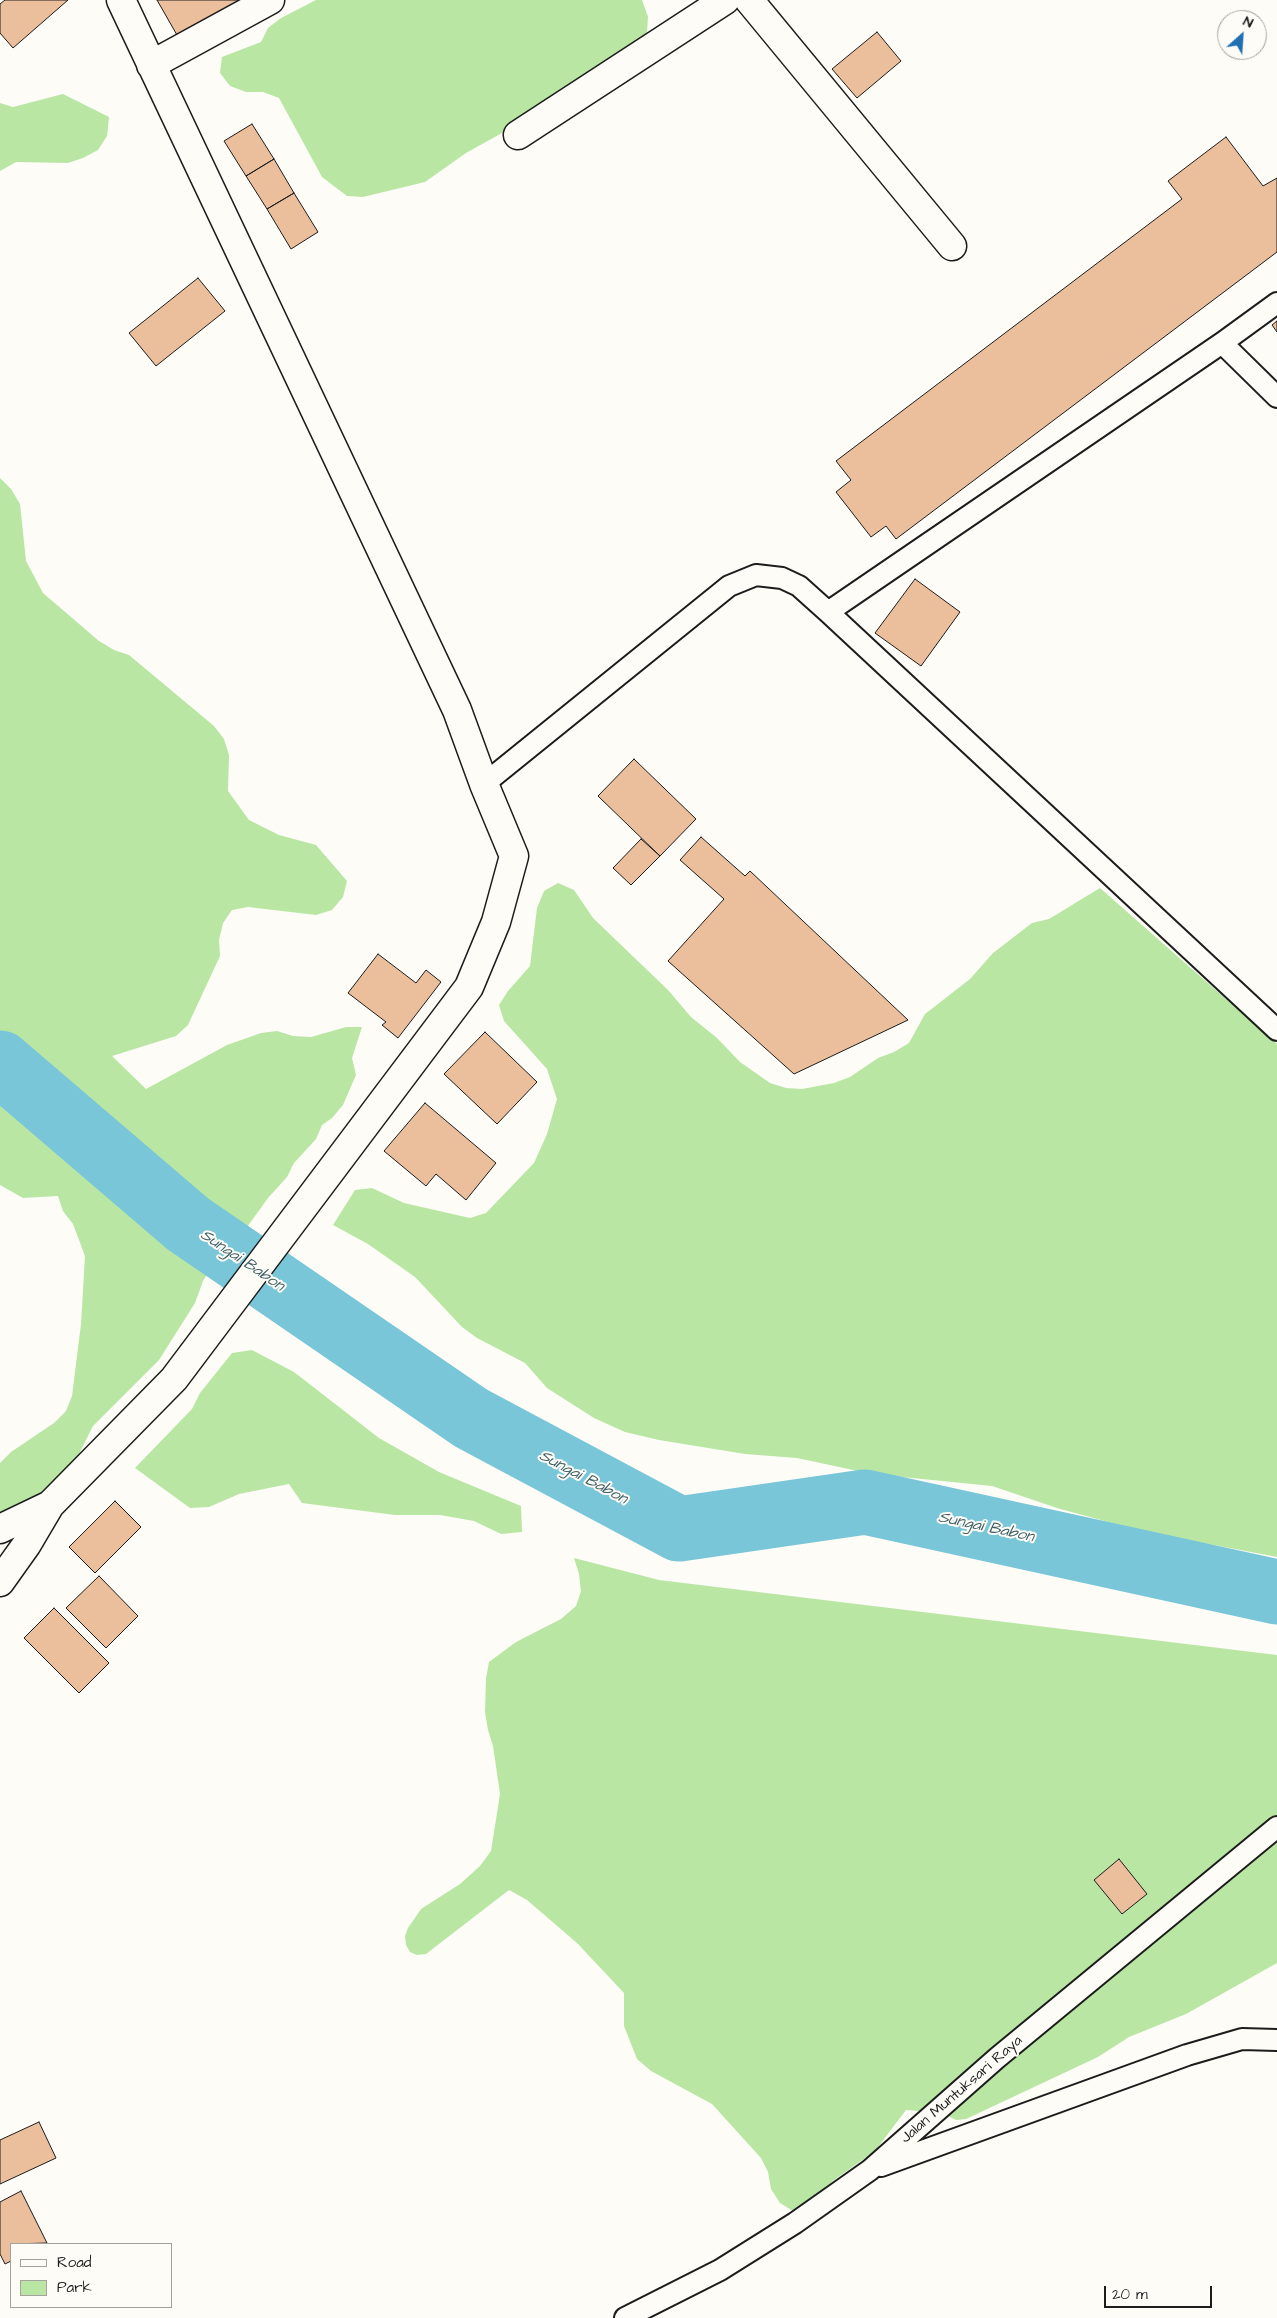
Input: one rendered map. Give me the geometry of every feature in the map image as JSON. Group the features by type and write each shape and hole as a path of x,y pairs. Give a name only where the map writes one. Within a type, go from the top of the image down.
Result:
{"street":[{"path":"0,1582 27,1544 50,1505 174,1379 469,987 496,922 514,856 484,784 457,710 120,0"},
{"path":"151,65 270,0"},
{"path":"518,135 725,0"},
{"path":"749,0 952,246"},
{"path":"0,1529 50,1505"}],"lane":[{"path":"828,612 1222,343 1277,302"},
{"path":"1222,343 1277,397"},
{"path":"484,784 729,586 756,576 782,578 799,586 828,612 1277,1030"},
{"name":"Jalan Muntuksari Raya","path":"625,2318 720,2270 795,2223 870,2170 997,2058 1277,1828"},
{"path":"870,2170 1187,2055 1242,2039 1277,2040"}],"green space":[{"path":"316,0 642,0 648,17 647,33 619,52 594,74 511,128 466,153 425,182 363,197 347,196 322,177 279,98 263,92 246,92 230,86 220,73 222,57 261,42 268,28 281,18"},
{"path":"63,94 109,117 107,136 98,150 68,163 16,162 0,171 0,103 13,107"},
{"path":"0,478 11,489 20,504 26,561 43,593 99,641 114,650 129,655 214,726 224,739 229,755 228,791 249,820 279,835 316,845 347,881 343,897 332,910 316,915 248,907 232,910 223,923 219,940 220,956 188,1025 176,1036 112,1056 146,1089 227,1045 261,1033 277,1031 293,1036 311,1037 346,1027 362,1027 352,1058 356,1075 343,1105 332,1118 322,1125 316,1139 294,1163 287,1177 268,1198 237,1241 217,1259 203,1281 195,1303 159,1360 93,1426 78,1456 45,1494 0,1522 0,1463 11,1452 54,1423 66,1411 72,1396 81,1324 85,1256 73,1224 63,1211 58,1196 23,1198 0,1185"},
{"path":"558,883 574,890 593,918 668,990 691,1017 717,1038 740,1062 770,1083 786,1088 802,1089 834,1083 850,1077 878,1058 894,1052 909,1043 925,1014 970,979 993,953 1032,923 1049,919 1100,888 1277,1044 1277,1557 1141,1531 1057,1508 992,1486 872,1474 797,1458 745,1454 659,1440 625,1432 594,1418 547,1388 525,1363 477,1338 462,1327 415,1277 368,1244 333,1225 355,1190 372,1188 404,1203 470,1218 486,1213 534,1163 547,1134 557,1099 547,1069 504,1021 499,1005 508,991 530,966 537,908 544,891"},
{"path":"252,1350 294,1372 379,1438 439,1472 521,1506 522,1532 501,1534 474,1521 440,1515 395,1515 302,1503 289,1484 239,1494 209,1507 190,1508 135,1468 192,1409 200,1393 232,1353"},
{"path":"574,1558 659,1580 1277,1655 1277,1963 1186,2014 1129,2037 1098,2057 966,2119 956,2120 942,2113 906,2110 875,2151 834,2180 808,2203 793,2211 780,2203 771,2189 768,2172 761,2158 712,2104 651,2071 637,2059 624,2026 624,1993 577,1943 527,1900 509,1890 426,1954 417,1955 410,1952 406,1945 405,1936 408,1928 421,1909 460,1884 480,1866 491,1851 500,1794 493,1746 485,1712 486,1678 489,1662 516,1642 561,1619 576,1606 581,1591 579,1574"}],"building":[{"path":"5,0 68,0 13,48 0,33 0,4"},
{"path":"157,0 256,0 181,42"},
{"path":"877,32 901,61 857,98 832,69"},
{"path":"252,124 274,159 246,176 224,141"},
{"path":"1226,137 1263,186 1277,178 1277,252 896,539 886,526 871,537 836,492 851,480 836,461 1182,199 1168,181"},
{"path":"274,159 294,193 267,209 246,176"},
{"path":"294,193 318,232 291,249 267,209"},
{"path":"198,278 225,311 156,366 129,333"},
{"path":"1277,321 1277,332 1272,325"},
{"path":"915,579 960,612 921,666 875,633"},
{"path":"634,759 696,819 660,856 598,796"},
{"path":"701,837 745,876 750,871 908,1020 794,1074 668,961 724,899 680,860"},
{"path":"641,839 660,856 631,885 613,868"},
{"path":"378,954 416,983 426,970 441,982 398,1038 382,1025 386,1022 348,993"},
{"path":"485,1032 537,1082 497,1124 444,1074"},
{"path":"425,1103 496,1163 466,1200 436,1174 426,1186 384,1151"},
{"path":"115,1501 141,1527 95,1573 69,1547"},
{"path":"99,1576 138,1616 106,1648 66,1608"},
{"path":"54,1608 109,1663 79,1693 24,1638"},
{"path":"1119,1859 1147,1894 1122,1914 1094,1880"},
{"path":"39,2122 56,2158 0,2184 0,2140"},
{"path":"21,2191 47,2243 10,2243 10,2262 5,2264 0,2254 0,2202"}],"waterway":[{"name":"Sungai Babon","path":"0,1063 188,1224 471,1418 679,1529 865,1502 1277,1592"}]}
